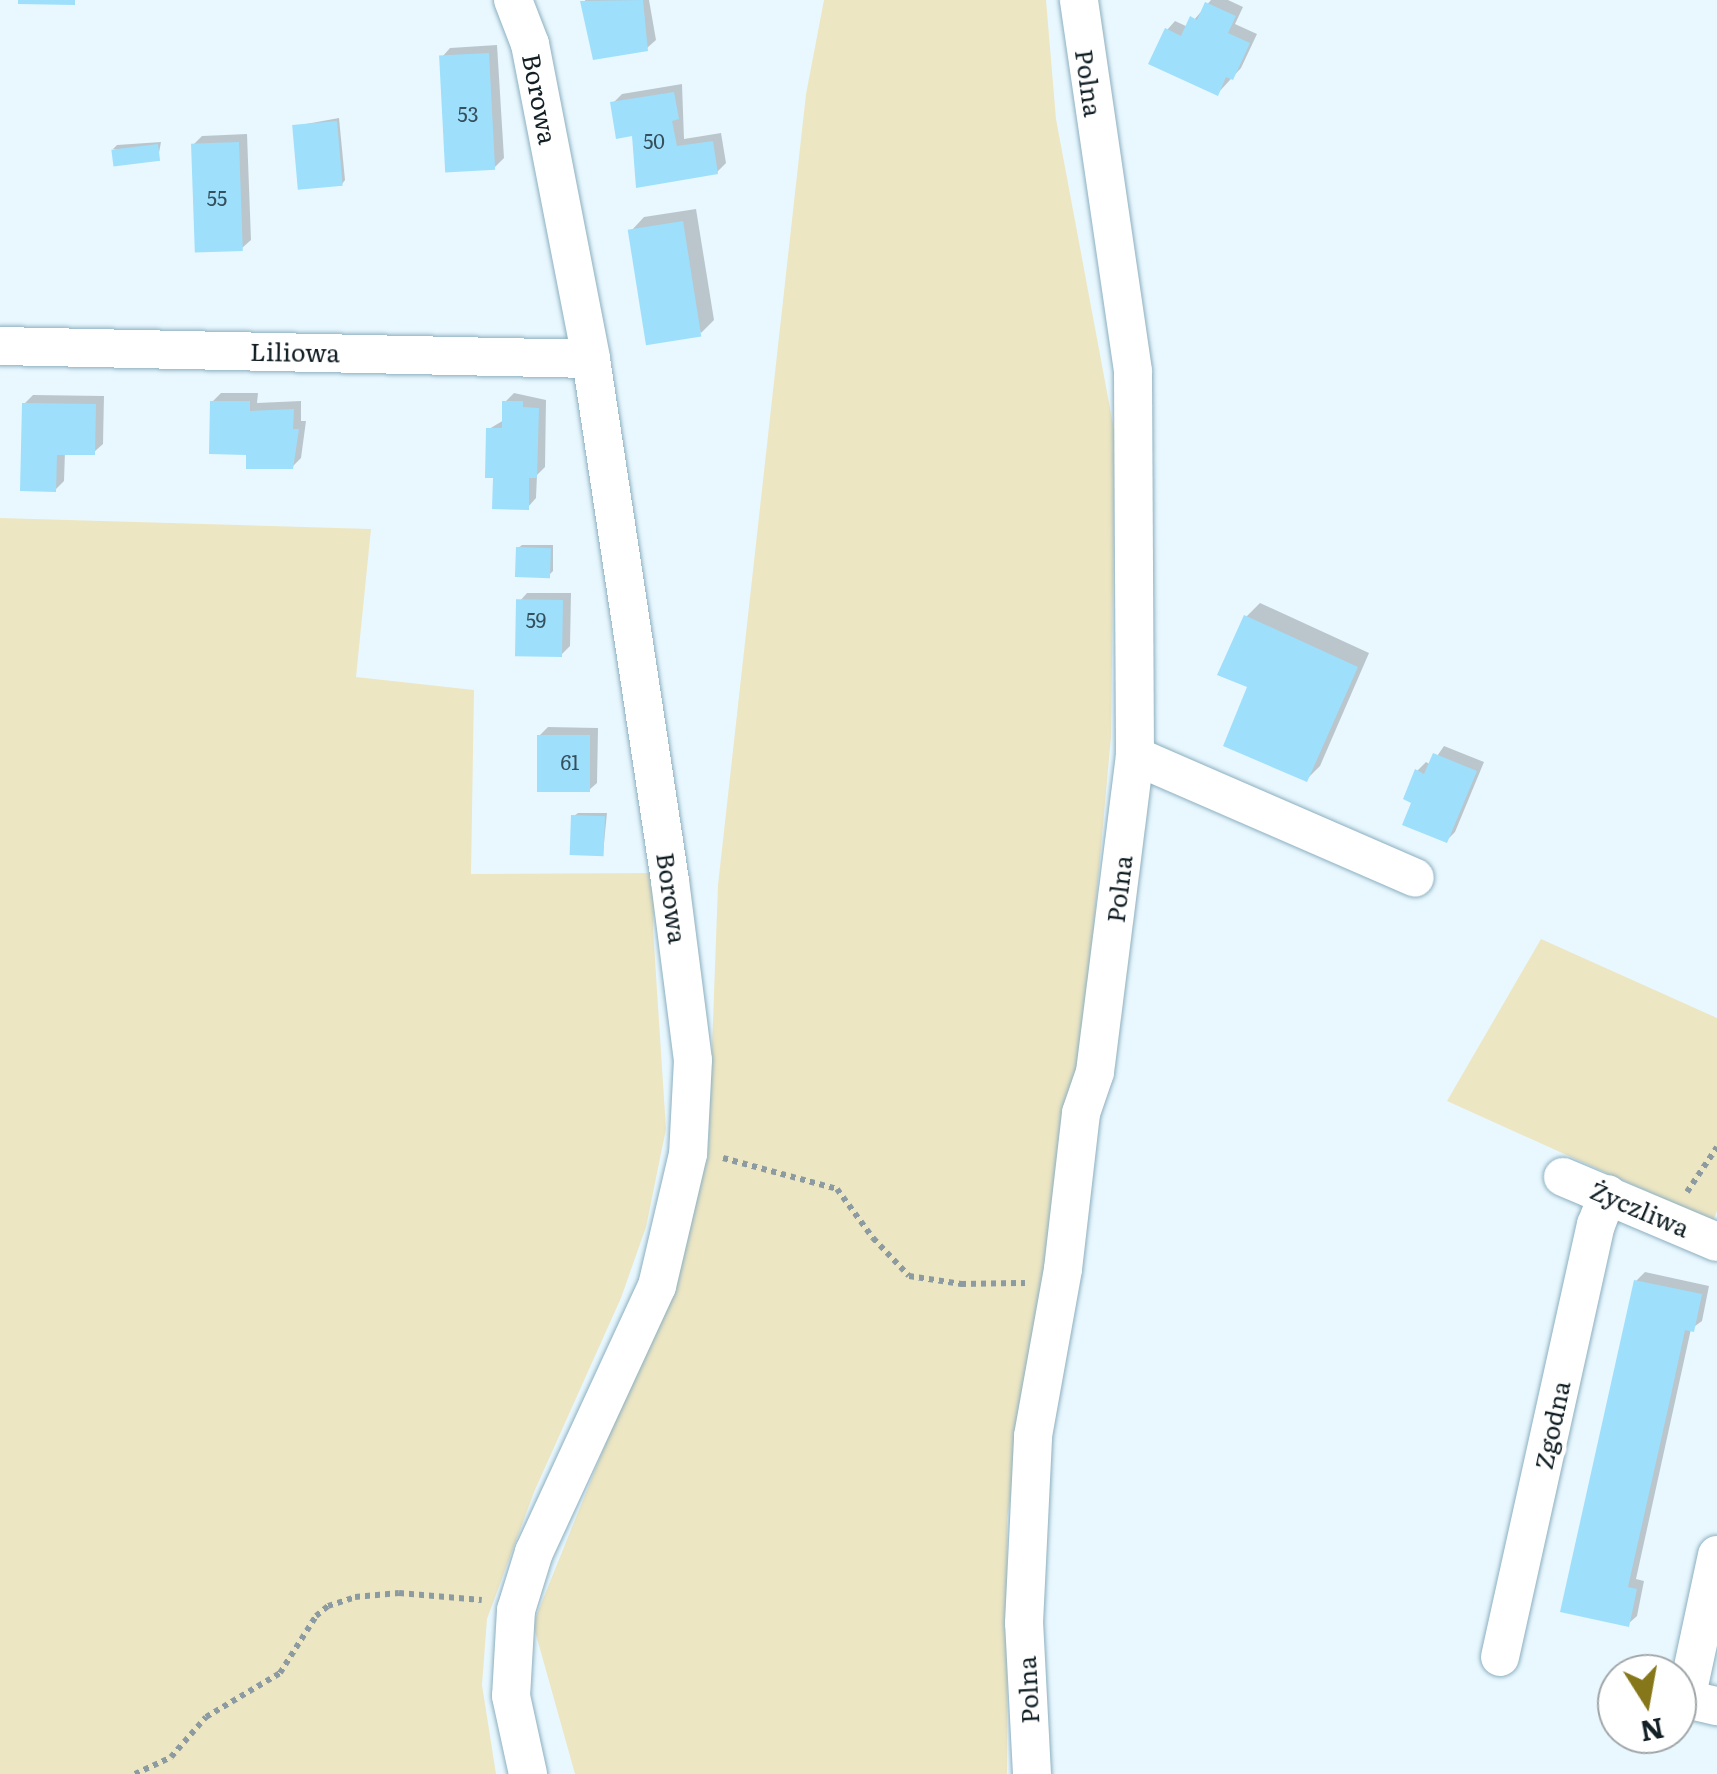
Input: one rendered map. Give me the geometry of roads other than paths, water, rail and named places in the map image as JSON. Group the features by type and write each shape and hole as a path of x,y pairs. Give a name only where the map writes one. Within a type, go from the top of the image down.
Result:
{"street":[{"name":"Borowa","path":"514,0 530,44 591,358 677,926 693,1060 688,1154 657,1286 534,1552 516,1610 511,1696 528,1774"},
{"name":"Polna","path":"1032,1774 1024,1623 1032,1436 1064,1269 1080,1113 1096,1072 1135,756 1133,371 1079,0"},
{"name":"Liliowa","path":"0,346 591,358"},
{"path":"1135,756 1415,878"},
{"name":"Życzliwa","path":"1563,1177 1717,1242"},
{"name":"Zgodna","path":"1500,1658 1596,1225 1608,1194"},
{"path":"1701,1703 1717,1556"}]}
